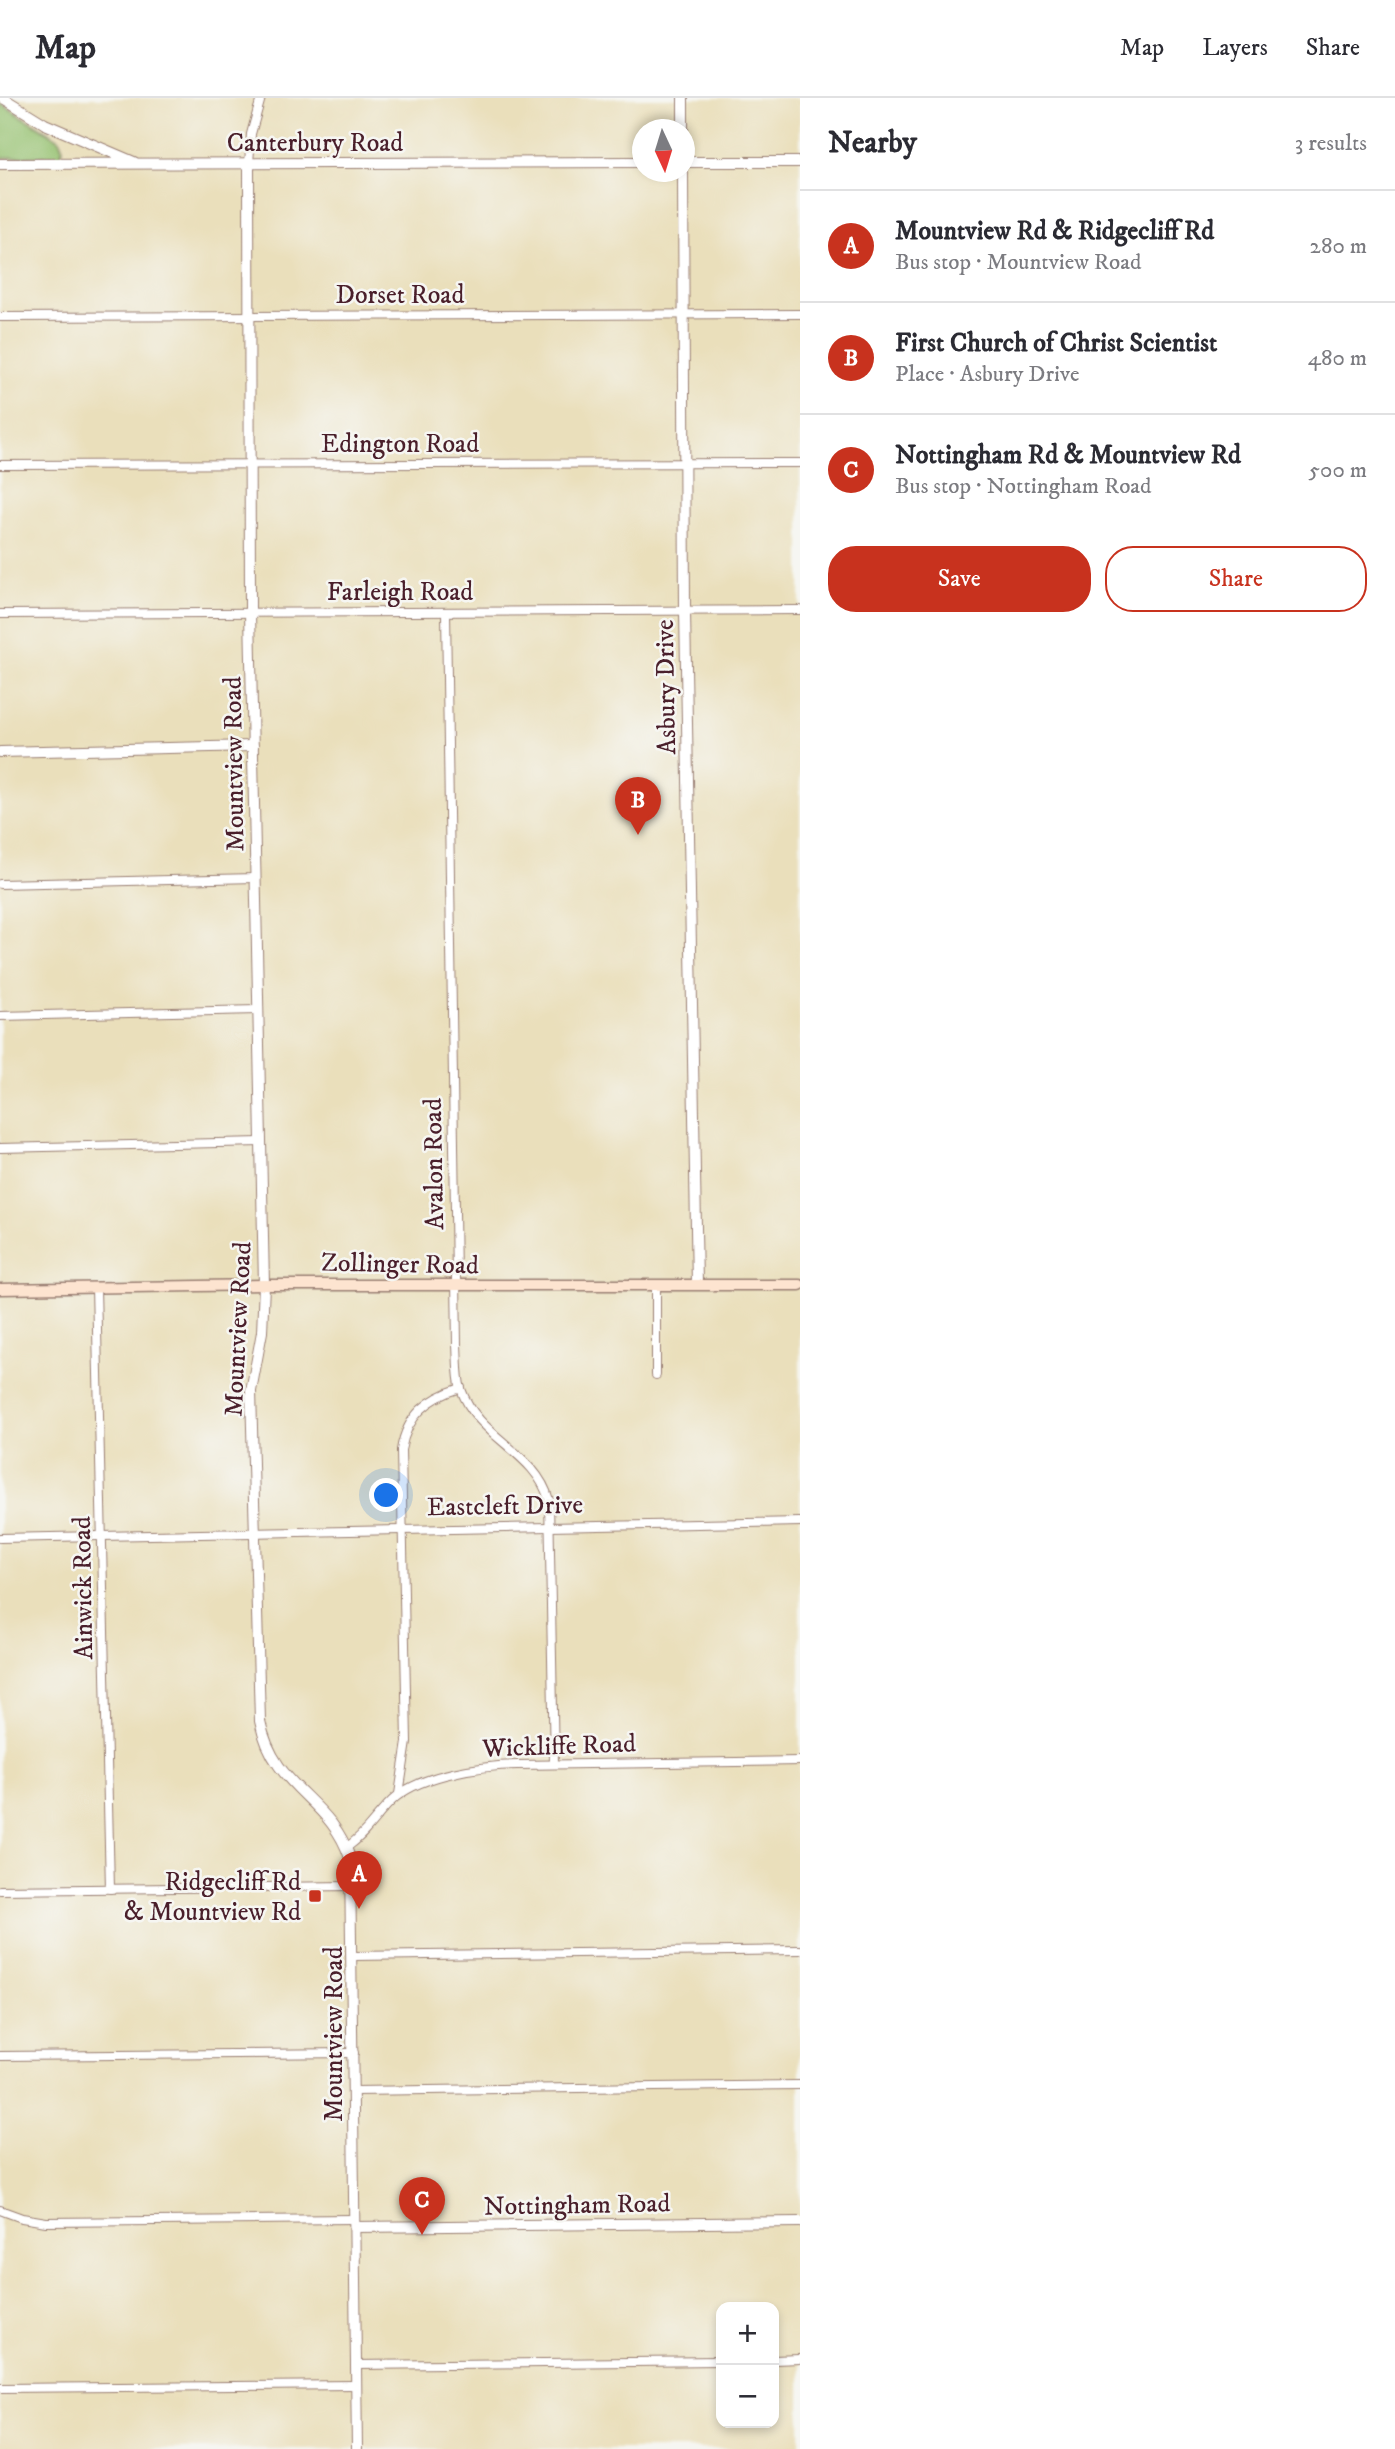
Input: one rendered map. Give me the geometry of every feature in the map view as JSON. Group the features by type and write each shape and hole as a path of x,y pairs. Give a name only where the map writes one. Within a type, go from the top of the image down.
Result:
{"main road":[{"name":"Zollinger Road","path":"0,1289 264,1284 456,1287 800,1285"}],"street":[{"name":"Canterbury Road","path":"3,98 45,124 139,164 632,162"},
{"name":"Mountview Road","path":"261,98 251,134 249,164 250,612 264,1284 261,1332 251,1391 254,1531 263,1733 282,1774 324,1814 347,1847 352,1886 357,2449"},
{"path":"683,98 683,119"},
{"path":"695,162 800,162"},
{"path":"0,164 139,164"},
{"name":"Asbury Drive","path":"683,182 685,611 697,1285"},
{"name":"Dorset Road","path":"0,317 800,314"},
{"name":"Edington Road","path":"0,465 800,463"},
{"name":"Farleigh Road","path":"0,614 800,610"},
{"name":"Avalon Road","path":"446,612 456,1287 461,1388 483,1426 541,1479 549,1500 554,1764"},
{"path":"0,752 253,746"},
{"path":"0,884 256,878"},
{"path":"0,1016 258,1010"},
{"path":"0,1148 262,1142"},
{"path":"656,1286 656,1375"},
{"name":"Ainwick Road","path":"96,1287 110,1889"},
{"path":"399,1794 407,1742 400,1464 409,1423 431,1400 461,1388"},
{"name":"Eastcleft Drive","path":"0,1538 551,1524 800,1522"},
{"name":"Wickliffe Road","path":"347,1847 362,1836 399,1794 476,1768 554,1764 800,1761"},
{"path":"0,1890 352,1886"},
{"path":"354,1956 800,1950"},
{"path":"0,2056 354,2053"},
{"path":"355,2091 800,2085"},
{"path":"0,2210 22,2218 46,2222 355,2223"},
{"name":"Nottingham Road","path":"355,2223 800,2222"},
{"path":"779,2360 800,2359"},
{"path":"356,2365 716,2361"},
{"path":"0,2388 356,2385"}],"green space":[{"path":"0,103 59,139 63,149 60,156 0,158"}],"place":[{"name":"First Church of Christ Scientist","path":"638,835"},
{"name":"Ridgecliff Rd & Mountview Rd","path":"315,1896"},
{"name":"Mountview Rd & Ridgecliff Rd","path":"359,1909"},
{"name":"Nottingham Rd & Mountview Rd","path":"422,2235"}]}
